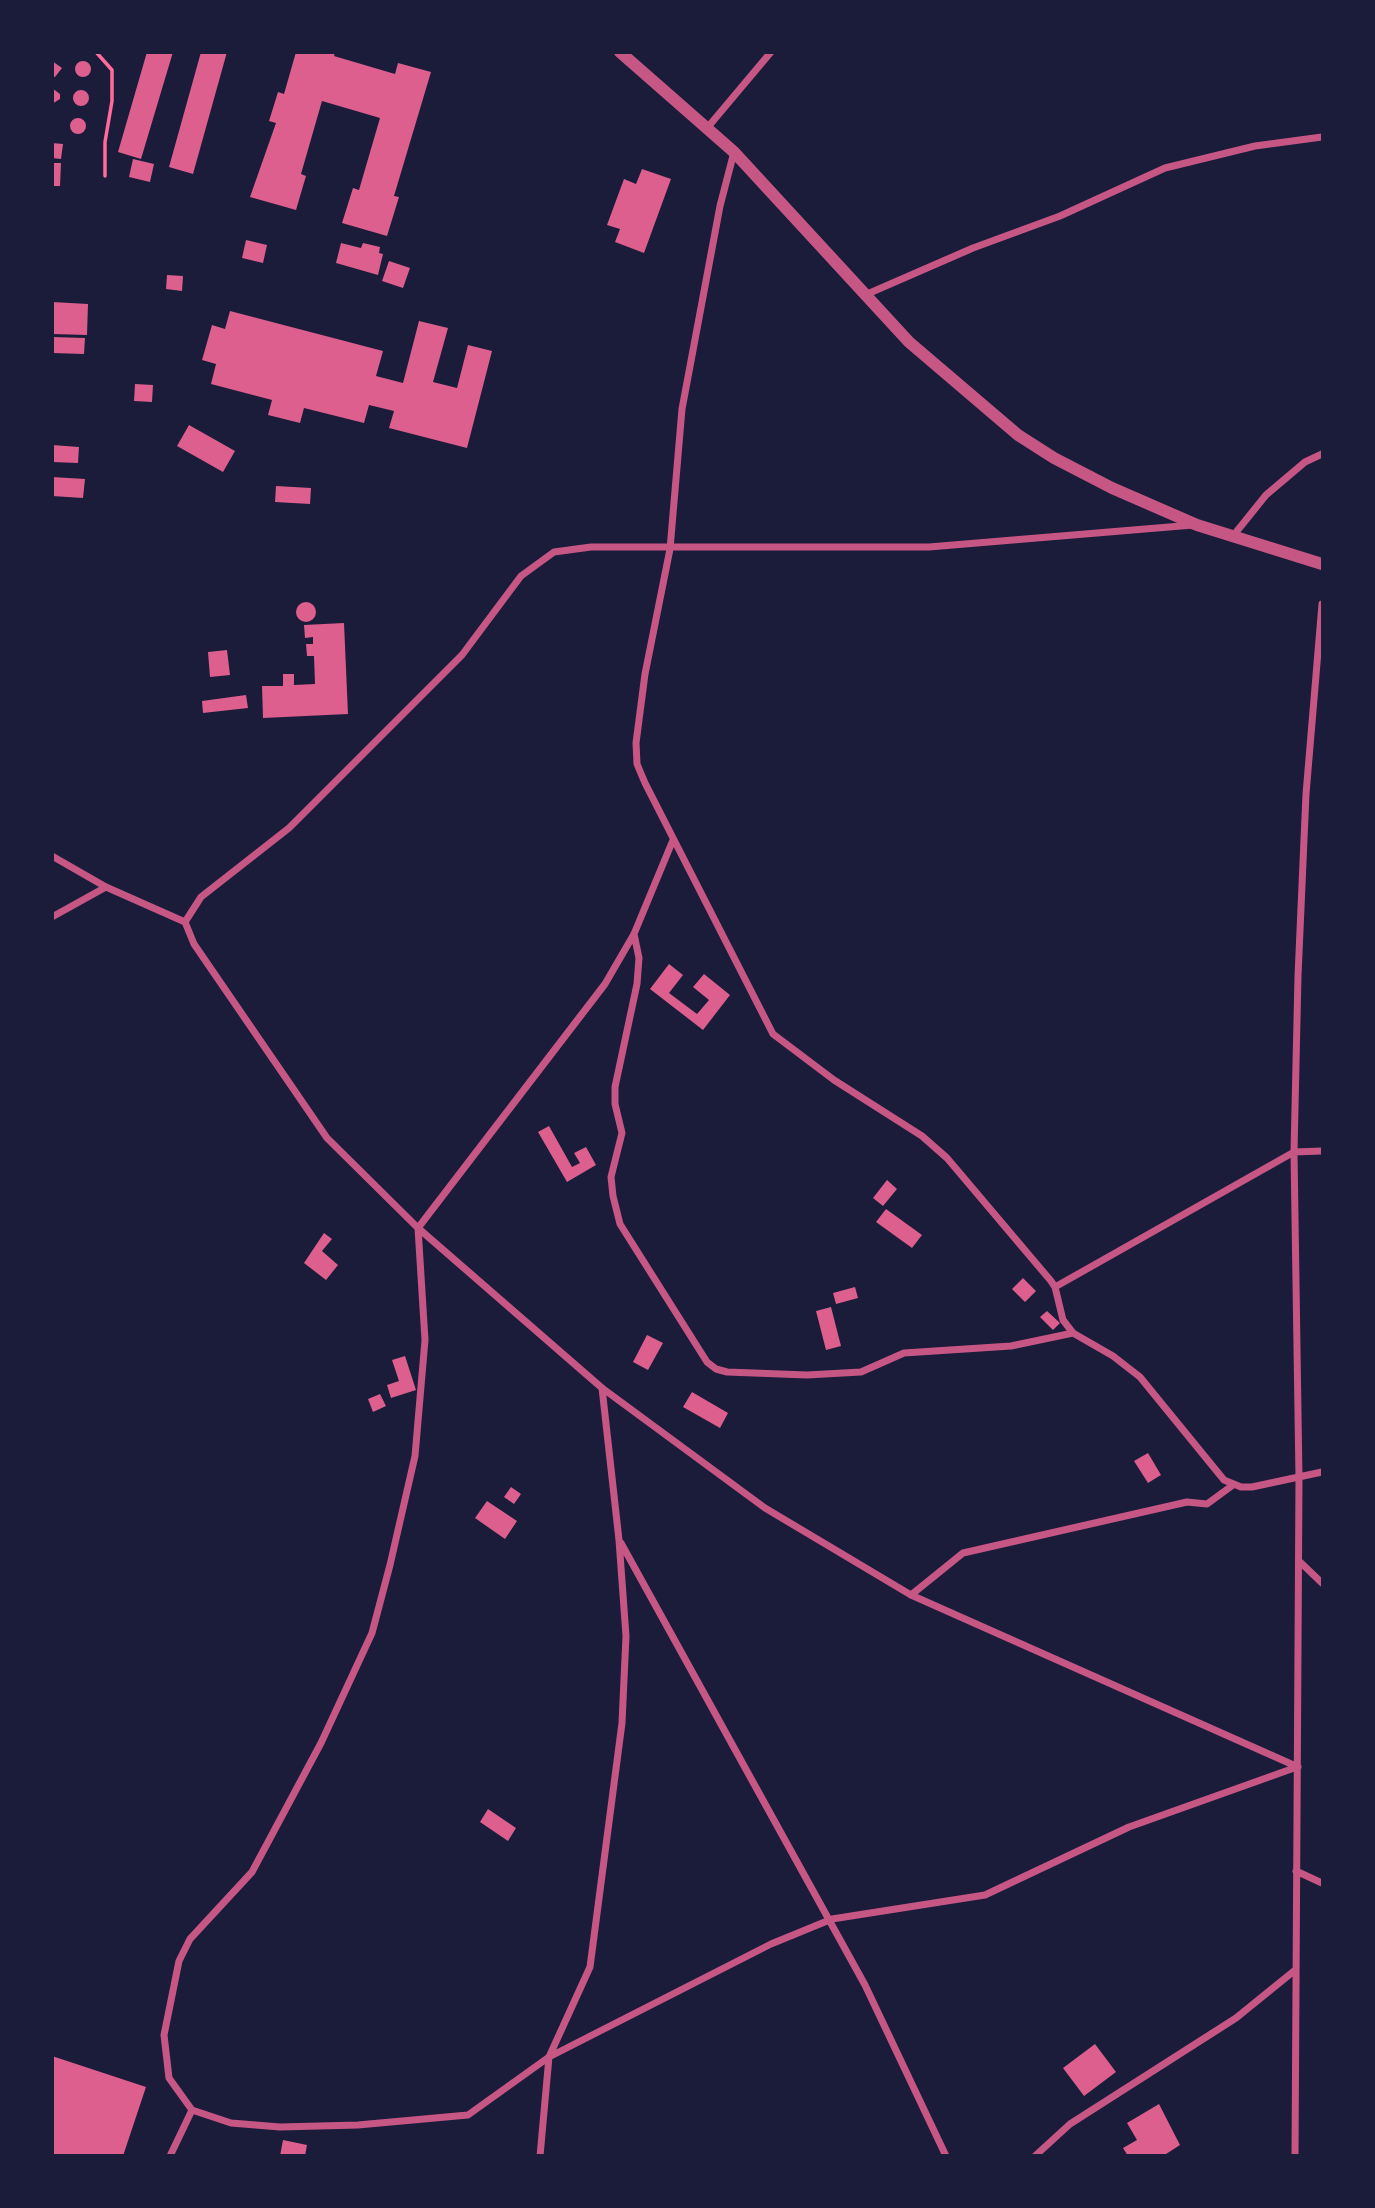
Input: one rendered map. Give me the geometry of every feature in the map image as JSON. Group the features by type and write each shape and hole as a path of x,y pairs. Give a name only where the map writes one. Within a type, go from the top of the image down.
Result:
{"street":[{"path":"620,52 734,152 918,351 1018,435 1054,458 1112,488 1197,525 1322,564"},
{"path":"708,127 771,52"},
{"path":"864,295 973,248 1060,216 1166,168 1255,146 1322,137"},
{"path":"734,152 720,206 682,409 670,549 645,674 636,743 637,764 773,1034 834,1080 922,1136 970,1184 1055,1287 1063,1321 1073,1333 1113,1356 1140,1377 1216,1474 1233,1485 1252,1487 1322,1472"},
{"path":"1233,537 1266,495 1305,463 1322,454"},
{"path":"185,922 201,897 289,828 462,655 521,576 554,552 591,547 929,547 1197,525"},
{"path":"1295,2155 1299,1478 1294,1152 1306,794 1322,604"},
{"path":"673,840 634,934 605,984 578,1024 418,1228 424,1353 415,1456 372,1633 309,1767 252,1872 190,1939 179,1961 164,2035 169,2078 192,2110 231,2123 280,2127 358,2125 468,2115 549,2057 771,1944 830,1921 985,1895 1129,1826 1298,1767"},
{"path":"52,856 106,887 185,922 194,944 327,1138 418,1228 601,1388 765,1508 911,1595 1298,1767"},
{"path":"52,917 106,887"},
{"path":"634,934 639,958 637,984 615,1087 622,1133 611,1177 612,1196 620,1224 707,1362 716,1369 727,1372 807,1375 861,1372 904,1353 1011,1346 1073,1333"},
{"path":"1055,1287 1294,1152 1322,1151"},
{"path":"540,2155 549,2057 590,1968 622,1724 626,1636 619,1540 601,1388"},
{"path":"911,1595 963,1553 1187,1502 1207,1504 1233,1485"},
{"path":"619,1540 865,1985 946,2155"},
{"path":"1299,1561 1322,1583"},
{"path":"1296,1871 1322,1883"},
{"path":"1034,2155 1070,2124 1132,2081 1236,2018 1294,1971"},
{"path":"170,2155 192,2110"}],"path":[{"path":"96,52 112,70 112,101 105,142 105,176"}],"building":[{"path":"147,52 173,52 141,159 118,152"},
{"path":"201,52 227,52 193,174 169,167"},
{"path":"296,52 335,52 334,56 395,74 398,63 431,72 394,196 399,197 387,236 342,223 353,188 359,190 380,118 322,101 301,174 306,176 296,210 250,197 276,123 269,121 278,92 284,94"},
{"path":"52,61 62,68 55,77 52,76"},
{"path":"80,61 86,61 91,69 89,75 80,77 75,72 75,66"},
{"path":"52,88 60,94 60,99 52,104"},
{"path":"78,90 84,90 89,98 87,104 78,106 73,101 73,95"},
{"path":"78,118 84,120 84,132 78,134 72,132 70,126 72,120"},
{"path":"52,143 63,144 61,159 52,158"},
{"path":"133,159 154,164 150,182 129,177"},
{"path":"52,163 61,163 60,186 52,186"},
{"path":"642,169 671,179 644,253 615,242 620,229 607,225 624,179 636,184"},
{"path":"246,240 267,245 263,263 242,258"},
{"path":"341,243 361,248 363,243 380,247 379,253 383,254 378,275 336,263"},
{"path":"389,261 410,268 403,288 382,281"},
{"path":"167,275 183,276 182,291 166,289"},
{"path":"52,302 88,304 87,335 52,334"},
{"path":"230,311 383,351 376,376 403,383 419,321 448,328 433,382 457,388 468,345 492,351 467,448 389,428 394,411 369,405 364,423 304,408 300,423 268,415 272,400 211,384 216,364 202,360 212,325 225,329"},
{"path":"52,337 85,338 84,354 52,353"},
{"path":"135,384 153,385 152,402 134,401"},
{"path":"189,425 235,451 223,472 177,446"},
{"path":"52,445 79,447 78,463 52,462"},
{"path":"52,477 85,479 83,498 52,496"},
{"path":"276,486 311,488 310,504 275,502"},
{"path":"306,602 313,605 316,612 313,619 306,622 299,619 296,612 299,605"},
{"path":"344,623 348,714 263,718 262,686 283,686 283,674 294,674 294,685 315,684 314,656 307,656 306,644 313,644 313,637 305,638 304,625"},
{"path":"227,650 230,675 210,677 208,652"},
{"path":"246,695 248,708 203,713 202,701"},
{"path":"669,964 683,975 669,993 697,1014 709,1000 693,987 704,974 730,995 703,1030 650,989"},
{"path":"549,1126 572,1167 580,1163 574,1153 586,1147 596,1165 567,1182 538,1132"},
{"path":"887,1180 897,1189 883,1206 873,1198"},
{"path":"886,1209 922,1235 912,1248 876,1222"},
{"path":"324,1233 332,1239 322,1251 338,1265 326,1280 304,1263"},
{"path":"1023,1278 1036,1291 1025,1302 1012,1289"},
{"path":"855,1287 858,1298 836,1304 833,1293"},
{"path":"831,1307 841,1346 826,1350 816,1311"},
{"path":"1047,1311 1060,1323 1053,1330 1040,1317"},
{"path":"647,1335 663,1343 648,1370 633,1362"},
{"path":"405,1356 416,1390 391,1398 387,1385 399,1381 392,1360"},
{"path":"692,1392 728,1413 720,1428 683,1407"},
{"path":"380,1394 386,1406 373,1412 368,1399"},
{"path":"1148,1453 1161,1475 1148,1483 1134,1461"},
{"path":"511,1487 521,1494 514,1504 504,1497"},
{"path":"487,1501 517,1521 505,1539 475,1518"},
{"path":"488,1809 516,1828 508,1841 480,1822"},
{"path":"1095,2044 1116,2072 1084,2096 1063,2068"},
{"path":"52,2056 146,2087 123,2156 52,2156"},
{"path":"1159,2104 1180,2145 1163,2156 1128,2156 1123,2148 1137,2140 1127,2123"},
{"path":"283,2140 307,2145 305,2156 280,2156"}]}
